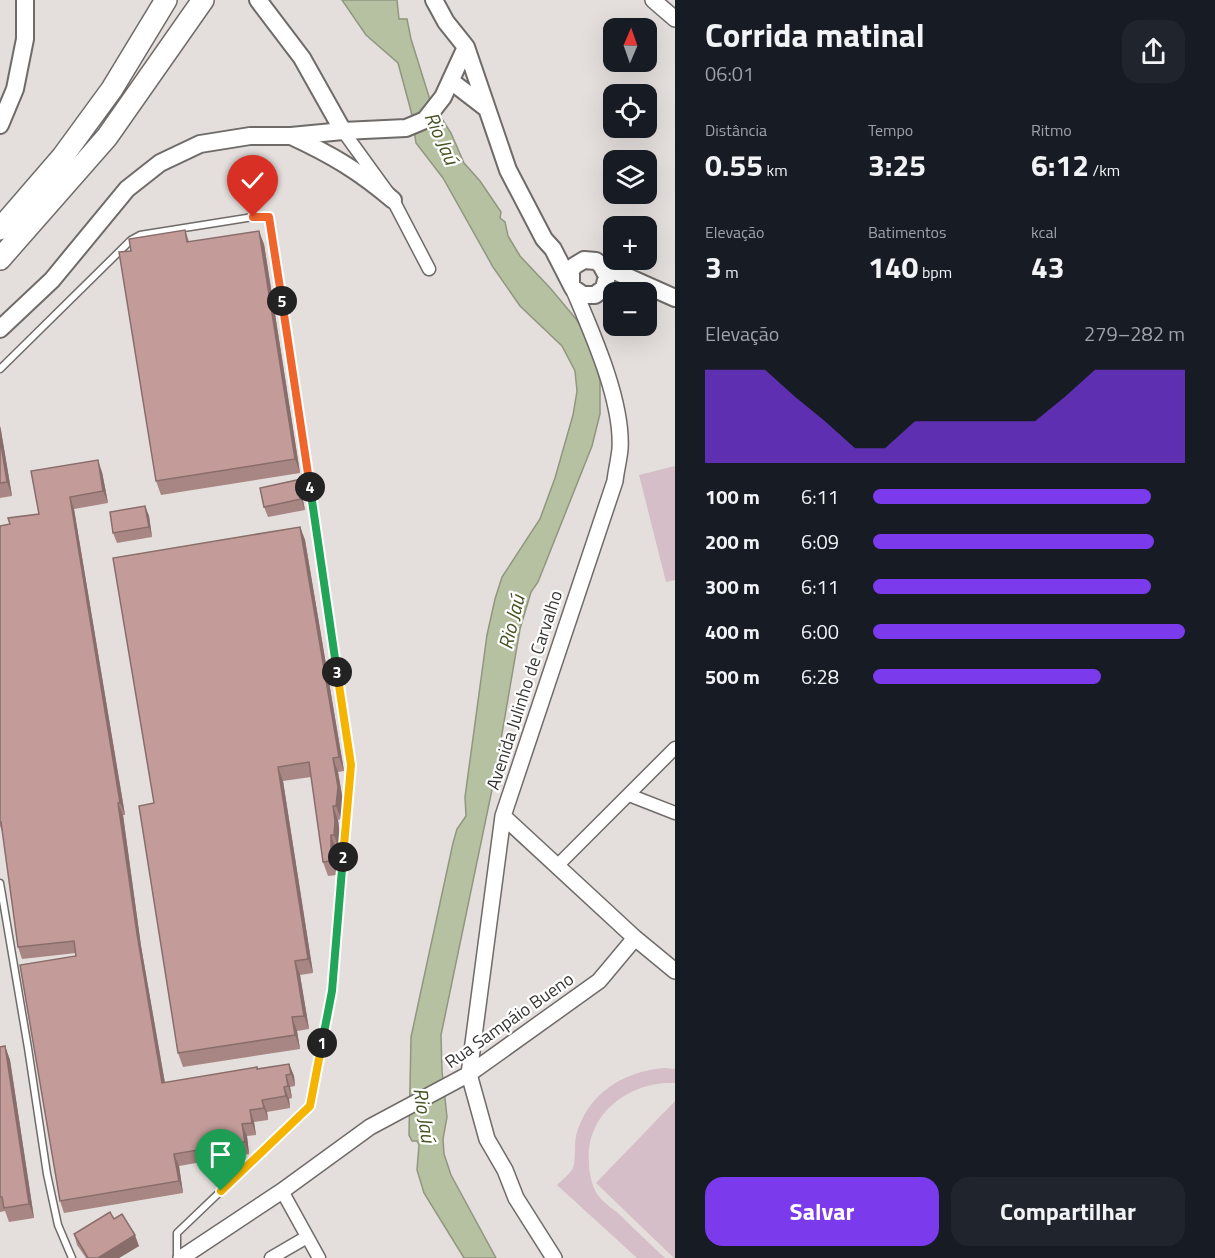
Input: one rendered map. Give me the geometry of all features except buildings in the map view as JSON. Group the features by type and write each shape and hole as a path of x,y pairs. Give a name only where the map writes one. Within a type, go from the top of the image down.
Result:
{"highway":[{"path":"0,229 63,156 112,89 166,0"},
{"path":"0,259 107,137 202,2"}],"main road":[{"path":"0,125 15,89 25,39 25,0"},
{"path":"258,0 302,58 350,130"},
{"name":"Avenida Julinho de Carvalho","path":"434,0 446,22 466,47 508,170 572,286"},
{"path":"446,22 447,0"},
{"path":"0,329 52,280 127,189 160,163 200,144 250,136 291,136 350,130 406,128 425,120 443,97 466,47"},
{"path":"451,81 487,108"},
{"path":"291,136 336,158 362,174 393,200"},
{"path":"548,244 641,282"},
{"path":"594,262 607,276 602,290 589,296 583,295 572,286 570,277 574,266 594,262"},
{"path":"657,290 675,298"}],"street":[{"path":"653,0 675,19"},
{"path":"350,130 393,200 429,269"},
{"name":"Avenida Julinho de Carvalho","path":"469,1074 503,816 611,492 620,448 615,399 589,325 572,286"},
{"path":"589,325 602,290"},
{"path":"558,865 675,748"},
{"path":"629,795 675,813"},
{"path":"503,816 635,938 675,971"},
{"name":"Rua Sampáio Bueno","path":"181,1258 282,1191 370,1127 469,1074 599,981 635,938"},
{"path":"469,1074 487,1139 505,1170 516,1198 554,1258"},
{"path":"282,1191 319,1258"},
{"path":"271,1258 307,1237"}],"lane":[{"path":"0,369 131,240 140,235 253,217 269,217 351,765 332,991 310,1106 177,1233 177,1258"},
{"path":"0,883 47,1174 58,1225 72,1258"}],"shaded area":[{"path":"675,466 675,580 666,582 639,475"},
{"path":"665,1068 675,1069 675,1083 642,1088 613,1104 602,1116 594,1130 590,1145 590,1171 597,1194 665,1258 637,1258 557,1185 573,1168 576,1136 581,1121 598,1097 621,1080 635,1074"},
{"path":"675,1101 675,1258 674,1258 596,1183"}],"water":[{"name":"Rio Jaú","path":"342,0 397,0 399,19 407,19 430,100 451,133 464,163 480,181 501,212 500,218 505,222 508,236 520,256 576,319 592,344 600,381 600,414 592,446 538,582 531,592 520,629 494,780 441,1035 447,1117 443,1139 444,1154 451,1175 496,1258 464,1258 424,1193 417,1170 419,1145 417,1141 412,1141 409,1135 411,1037 453,843 457,829 466,816 465,797 487,635 495,599 502,577 540,519 555,478 573,415 577,391 575,371 562,346 520,306 493,267 443,178 416,143 411,111 398,63 366,35"}],"route":[{"path":"221,1191 310,1106 332,991 351,765 269,217 253,217"}]}
